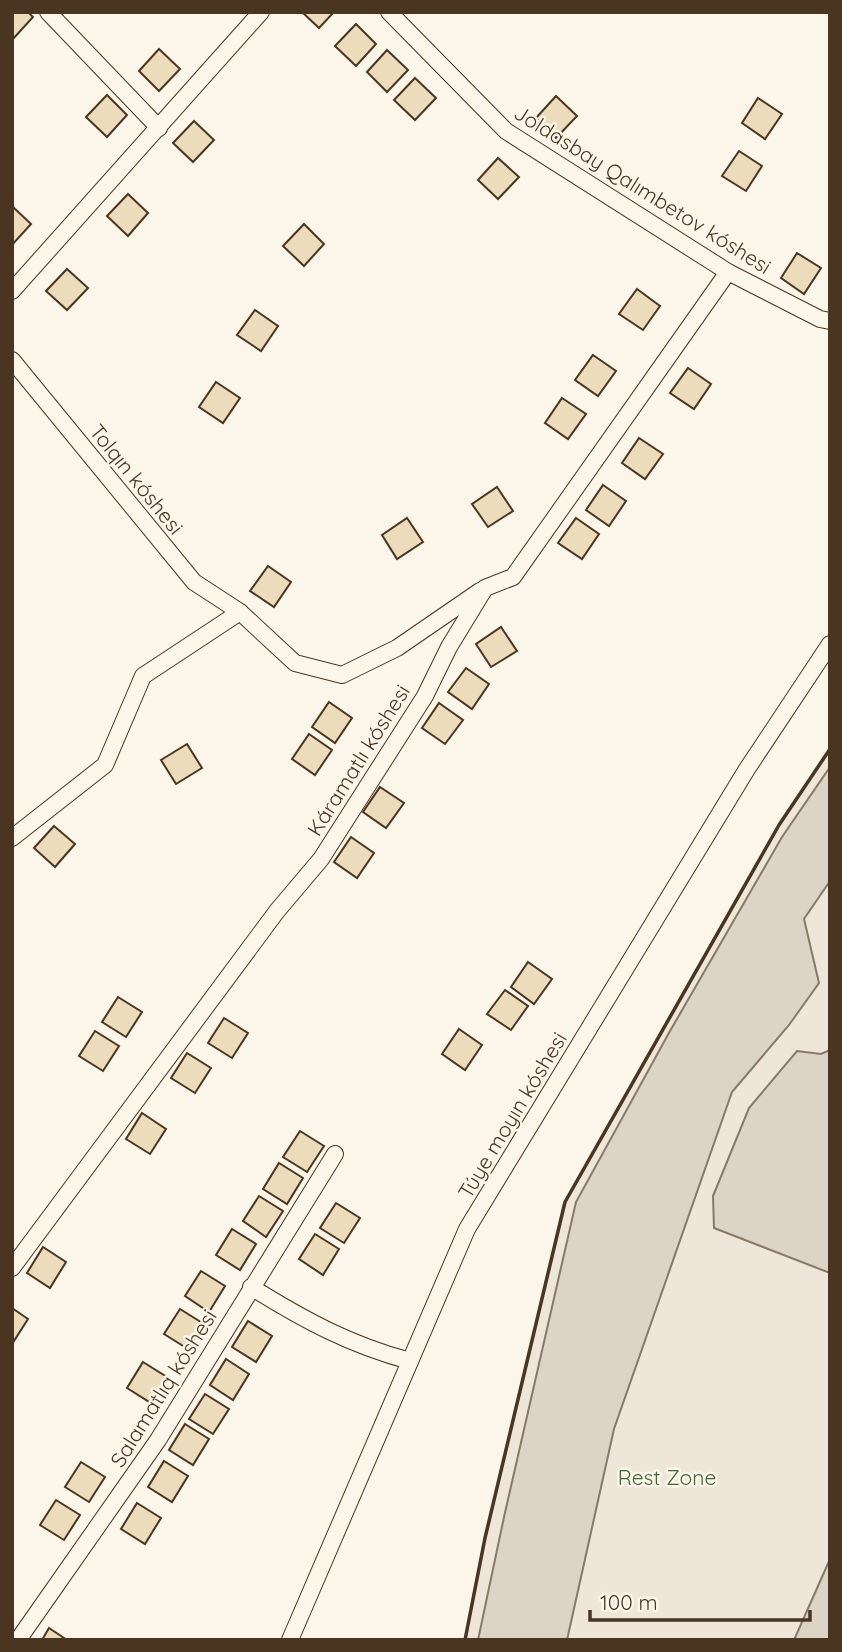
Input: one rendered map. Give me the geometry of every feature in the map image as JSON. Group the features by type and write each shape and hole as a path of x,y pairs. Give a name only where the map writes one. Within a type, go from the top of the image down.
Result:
{"street":[{"path":"48,12 159,128"},
{"path":"12,291 261,12"},
{"name":"Joldasbay Qalımbetov kóshesi","path":"389,12 506,131 728,272 830,321"},
{"path":"485,588 513,577 728,272"},
{"name":"Tolqın kóshesi","path":"12,360 194,582 240,612 295,663 342,675 397,649 485,588"},
{"name":"Káramatlı kóshesi","path":"12,1269 277,911 321,859 425,696 449,647 485,588"},
{"path":"12,838 105,765 143,676 240,612"},
{"name":"Túye moyın kóshesi","path":"290,1640 467,1230 747,769 830,644"},
{"name":"Salamatlıq kóshesi","path":"18,1640 158,1440 335,1154"},
{"path":"251,1287 301,1319 372,1351 410,1361"}],"green space":[{"name":"Rest Zone","path":"830,749 830,1640 465,1640 485,1538 565,1202 779,825"}],"shaded area":[{"path":"830,767 830,881 804,919 819,983 789,1025 732,1092 614,1429 567,1640 478,1640 576,1202 670,1031 782,837"},
{"path":"830,1050 830,1273 714,1228 713,1196 749,1108 797,1051 821,1054"},
{"path":"830,1559 830,1640 794,1640"}],"building":[{"path":"12,12 28,12 33,17 13,39"},
{"path":"302,12 334,12 319,28"},
{"path":"356,24 376,44 356,66 335,46"},
{"path":"159,49 180,69 159,91 139,71"},
{"path":"387,50 408,70 387,92 367,72"},
{"path":"415,78 436,98 415,120 394,100"},
{"path":"107,95 127,115 107,137 86,117"},
{"path":"556,96 577,116 556,138 536,118"},
{"path":"758,98 782,114 765,139 742,123"},
{"path":"194,121 214,140 193,162 173,143"},
{"path":"739,151 762,166 746,191 722,176"},
{"path":"498,158 519,177 498,199 478,180"},
{"path":"128,194 148,213 128,236 107,216"},
{"path":"12,206 31,224 12,245"},
{"path":"304,224 324,244 304,266 283,246"},
{"path":"797,253 821,268 804,294 781,278"},
{"path":"67,269 88,288 67,310 46,291"},
{"path":"637,289 660,306 643,330 619,314"},
{"path":"255,310 278,326 261,351 237,335"},
{"path":"593,355 616,371 598,396 575,380"},
{"path":"688,368 711,384 694,409 670,393"},
{"path":"216,382 240,398 223,423 199,407"},
{"path":"562,398 586,414 568,439 545,423"},
{"path":"639,438 663,454 645,479 622,463"},
{"path":"603,485 626,501 609,526 586,510"},
{"path":"497,487 513,511 488,527 472,504"},
{"path":"407,518 423,542 397,559 382,535"},
{"path":"576,518 599,534 582,559 558,543"},
{"path":"268,566 291,582 274,607 250,591"},
{"path":"501,627 517,651 491,667 476,644"},
{"path":"466,668 489,684 472,709 448,692"},
{"path":"329,702 352,718 335,743 312,727"},
{"path":"439,703 463,720 445,744 422,728"},
{"path":"309,734 332,750 315,775 292,759"},
{"path":"187,744 202,768 176,784 161,760"},
{"path":"380,787 404,803 386,828 363,812"},
{"path":"54,826 75,844 55,867 34,848"},
{"path":"351,837 374,853 357,878 334,862"},
{"path":"528,962 552,979 534,1004 511,987"},
{"path":"505,990 528,1006 511,1030 487,1014"},
{"path":"118,997 142,1012 126,1037 102,1022"},
{"path":"224,1018 248,1033 232,1058 208,1043"},
{"path":"459,1029 482,1045 465,1070 442,1054"},
{"path":"95,1031 119,1046 103,1071 79,1056"},
{"path":"187,1053 211,1068 195,1093 171,1078"},
{"path":"142,1113 166,1129 150,1154 126,1139"},
{"path":"300,1131 324,1146 307,1172 283,1157"},
{"path":"279,1163 303,1178 287,1204 263,1189"},
{"path":"259,1196 283,1211 266,1237 243,1221"},
{"path":"336,1203 360,1218 344,1243 320,1228"},
{"path":"232,1229 256,1244 240,1270 216,1255"},
{"path":"315,1234 339,1249 323,1275 299,1259"},
{"path":"43,1247 66,1262 50,1288 27,1273"},
{"path":"201,1271 225,1286 209,1312 185,1296"},
{"path":"12,1308 28,1319 12,1344"},
{"path":"180,1309 204,1324 188,1349 164,1334"},
{"path":"248,1321 272,1336 256,1362 232,1347"},
{"path":"226,1359 249,1374 233,1400 210,1385"},
{"path":"143,1362 167,1377 151,1403 127,1388"},
{"path":"205,1394 229,1409 213,1434 189,1419"},
{"path":"185,1424 209,1439 193,1465 169,1450"},
{"path":"164,1461 188,1476 172,1502 148,1487"},
{"path":"81,1462 105,1477 89,1502 65,1487"},
{"path":"56,1500 80,1515 64,1540 40,1525"},
{"path":"137,1503 161,1518 145,1544 121,1529"},
{"path":"49,1628 67,1640 42,1640"}],"wall":[{"path":"465,1640 485,1538 565,1202 779,825 830,749"}]}
